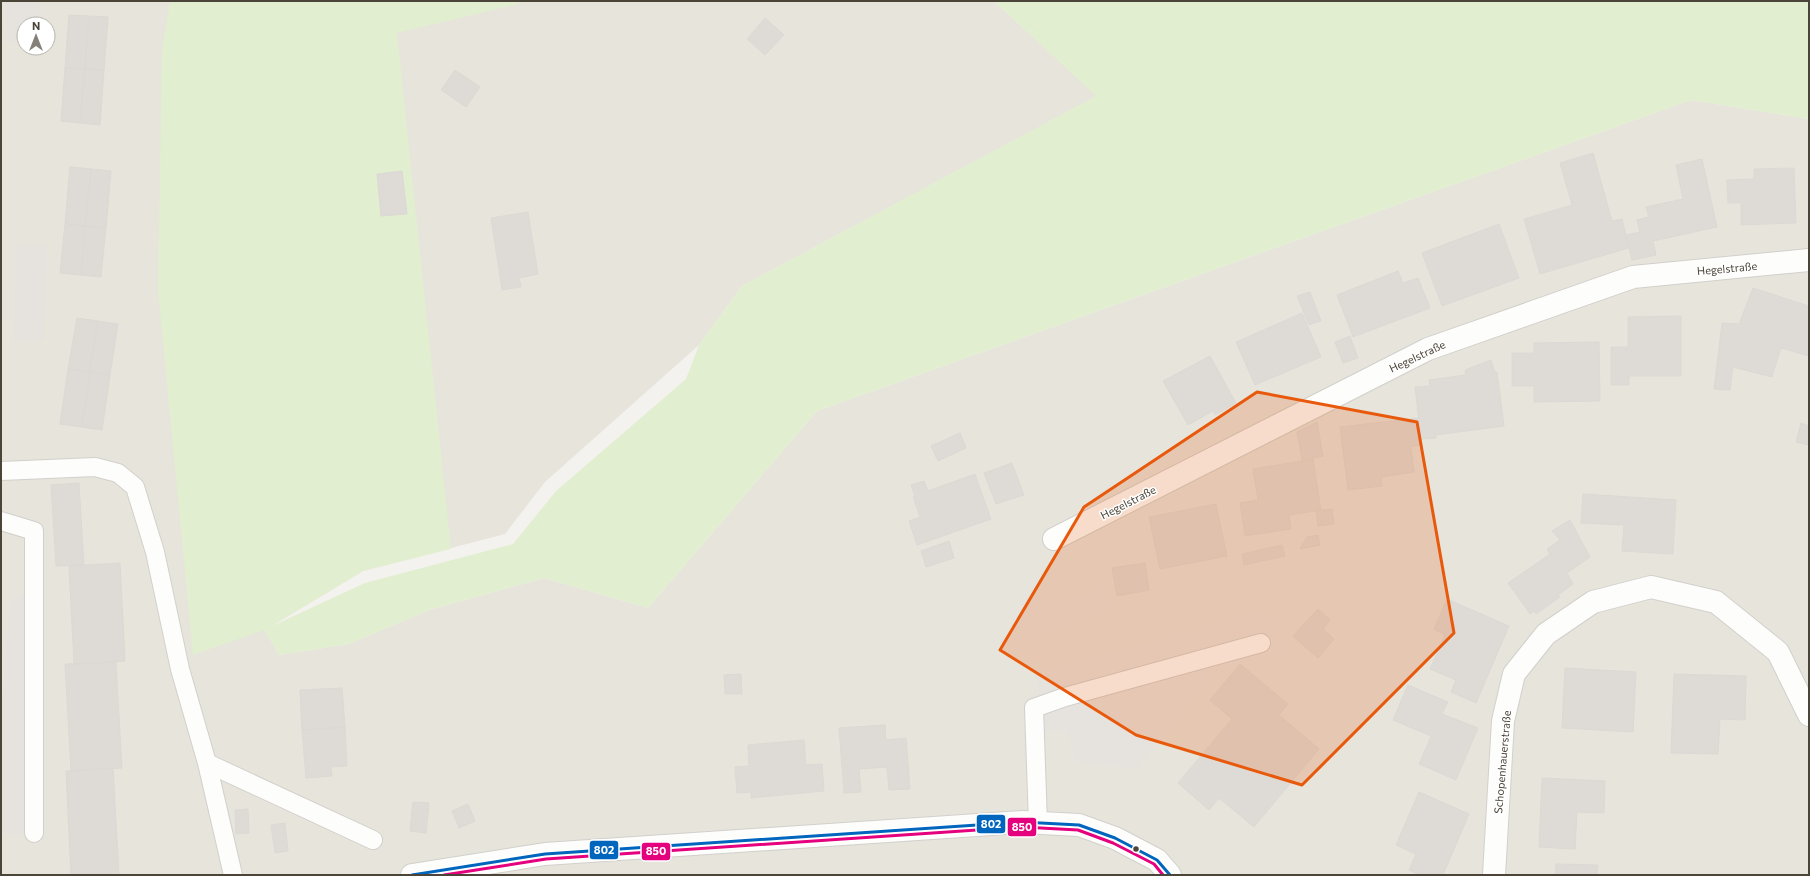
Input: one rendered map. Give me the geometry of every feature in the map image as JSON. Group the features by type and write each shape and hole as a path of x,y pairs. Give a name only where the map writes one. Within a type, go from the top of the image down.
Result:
{"street":[{"name":"Hegelstraße","path":"1054,539 1428,349 1633,277 1809,260"},
{"name":"Schopenhauerstraße","path":"1494,875 1503,721 1514,674 1546,634 1593,602 1651,587 1716,602 1778,652 1809,715"},
{"path":"412,875 545,854 1008,823 1079,825 1114,838 1157,860 1170,875"}],"lane":[{"path":"1,471 95,467 118,473 135,487 155,552 180,670 207,763 233,875"},
{"path":"1,521 34,531 34,833"},
{"path":"1038,824 1034,708 1065,696 1261,643"},
{"path":"207,763 373,840"}],"highlighted area":[{"path":"1257,392 1417,422 1454,633 1302,785 1136,735 1000,650 1084,507"}],"shaded area":[{"path":"1,1 994,1 1097,96 742,286 699,345 545,482 505,534 363,571 265,630 279,655 349,644 429,610 544,578 648,608 817,411 1691,100 1809,119 1809,875 1,875"},
{"path":"6,1 39,1 40,16 16,16 16,42 8,42"},
{"path":"16,245 47,245 44,340 14,341"},
{"path":"1105,582 1110,610 1025,641 1021,599 1040,596 1056,602 1075,599 1093,592"},
{"path":"27,591 26,834 1,834 1,712 10,604"},
{"path":"1276,608 1288,654 1219,667 1137,769 1075,762 1070,737 1065,730 1026,731 1026,699 1039,695 1035,671"}],"green space":[{"path":"170,1 519,1 518,4 397,33 451,549 363,571 270,627 365,583 513,544 556,491 686,379 699,345 742,286 1096,96 994,1 1809,1 1809,119 1691,100 817,411 648,608 544,578 429,610 349,644 279,655 264,630 193,655 158,290 162,50"}],"building":[{"path":"69,15 89,16 85,69 65,68"},
{"path":"89,16 108,17 104,70 85,69"},
{"path":"765,18 784,35 765,55 747,39"},
{"path":"65,68 85,69 80,123 61,121"},
{"path":"85,69 104,70 100,125 80,123"},
{"path":"455,70 480,87 466,107 441,90"},
{"path":"1593,153 1612,221 1622,219 1629,248 1540,274 1524,219 1572,205 1560,163"},
{"path":"1702,159 1717,227 1653,241 1656,255 1632,260 1626,235 1640,232 1637,220 1649,217 1646,207 1683,199 1676,165"},
{"path":"70,167 91,169 85,226 65,224"},
{"path":"1794,168 1796,223 1741,225 1741,203 1728,203 1727,180 1754,179 1754,169"},
{"path":"91,169 111,171 106,228 85,226"},
{"path":"402,171 407,214 381,216 377,174"},
{"path":"528,212 538,274 519,278 521,287 502,290 491,218"},
{"path":"65,224 85,226 81,275 60,273"},
{"path":"1499,224 1519,278 1442,306 1422,253"},
{"path":"85,226 106,228 101,277 81,275"},
{"path":"1398,271 1403,283 1418,278 1430,308 1353,337 1337,295"},
{"path":"1753,288 1809,306 1809,356 1781,348 1772,377 1733,367 1730,390 1714,389 1722,323 1739,324"},
{"path":"1310,292 1321,321 1309,325 1297,296"},
{"path":"1302,313 1321,357 1255,385 1236,342"},
{"path":"1681,316 1681,376 1629,376 1629,385 1611,385 1611,347 1628,347 1628,317"},
{"path":"77,318 98,321 90,372 68,369"},
{"path":"98,321 118,324 110,375 90,372"},
{"path":"1350,336 1358,358 1343,363 1335,342"},
{"path":"1599,342 1600,401 1534,402 1534,386 1512,386 1512,353 1534,353 1534,343"},
{"path":"1210,356 1236,403 1215,415 1213,411 1188,425 1163,381"},
{"path":"1491,360 1495,372 1497,372 1504,426 1436,435 1436,438 1421,439 1415,387 1430,386 1429,380 1466,375 1465,370"},
{"path":"68,369 90,372 82,427 60,424"},
{"path":"90,372 110,375 102,430 82,427"},
{"path":"1418,418 1422,445 1411,447 1414,472 1381,477 1382,486 1348,490 1340,427"},
{"path":"1317,422 1323,456 1302,460 1297,432"},
{"path":"1801,423 1809,426 1808,445 1796,442"},
{"path":"960,433 966,448 938,461 931,446"},
{"path":"1313,459 1321,510 1289,515 1291,529 1245,536 1240,503 1258,500 1253,469"},
{"path":"1012,463 1024,495 996,504 984,473"},
{"path":"975,474 991,519 917,545 909,521 920,517 913,497 915,497 911,485 924,481 928,491"},
{"path":"79,483 84,565 56,566 51,485"},
{"path":"1583,494 1676,500 1673,554 1622,551 1624,525 1581,523"},
{"path":"1216,504 1227,556 1160,569 1149,517"},
{"path":"1332,509 1334,524 1318,526 1316,511"},
{"path":"1570,520 1590,557 1567,573 1573,584 1558,595 1560,597 1536,614 1534,611 1530,614 1508,583 1550,554 1547,549 1560,540 1552,531"},
{"path":"1318,535 1320,545 1300,549 1307,537"},
{"path":"949,541 954,558 926,567 921,551"},
{"path":"1282,545 1285,556 1244,565 1242,554"},
{"path":"120,563 125,661 74,664 69,566"},
{"path":"1145,563 1149,590 1117,596 1112,568"},
{"path":"1447,599 1509,626 1476,703 1451,692 1456,680 1430,669 1445,635 1434,629"},
{"path":"1318,609 1330,620 1323,629 1334,639 1318,658 1293,636"},
{"path":"116,662 122,768 71,771 65,664"},
{"path":"1240,664 1288,704 1279,715 1319,749 1254,827 1219,798 1209,810 1178,783 1232,719 1210,700"},
{"path":"1565,668 1636,672 1633,732 1562,728"},
{"path":"741,674 742,694 725,694 724,675"},
{"path":"1674,674 1746,676 1745,720 1720,719 1718,754 1671,753"},
{"path":"1408,685 1448,702 1442,714 1478,728 1456,780 1419,764 1431,736 1393,720"},
{"path":"342,688 345,727 302,730 300,690"},
{"path":"885,725 886,740 906,738 910,789 889,790 887,767 859,769 861,792 844,793 839,728"},
{"path":"345,727 347,766 331,767 332,776 306,778 302,730"},
{"path":"804,740 806,765 822,764 824,791 751,798 751,792 737,793 735,767 749,766 748,745"},
{"path":"113,768 119,875 71,875 66,771"},
{"path":"1542,778 1605,781 1604,813 1577,812 1575,849 1539,847"},
{"path":"1419,792 1469,814 1443,875 1420,875 1409,870 1416,854 1396,845"},
{"path":"413,802 429,803 426,833 410,831"},
{"path":"468,804 475,821 459,828 452,811"},
{"path":"248,809 249,833 236,834 235,810"},
{"path":"285,823 288,851 275,853 271,825"},
{"path":"1556,864 1598,865 1597,875 1555,875"}],"transit line":[{"name":"802","path":"412,875 545,854 1022,822 1079,825 1115,838 1157,860 1170,875"},
{"name":"850","path":"444,875 546,859 1022,827 1078,830 1113,843 1154,864 1163,875"}]}
